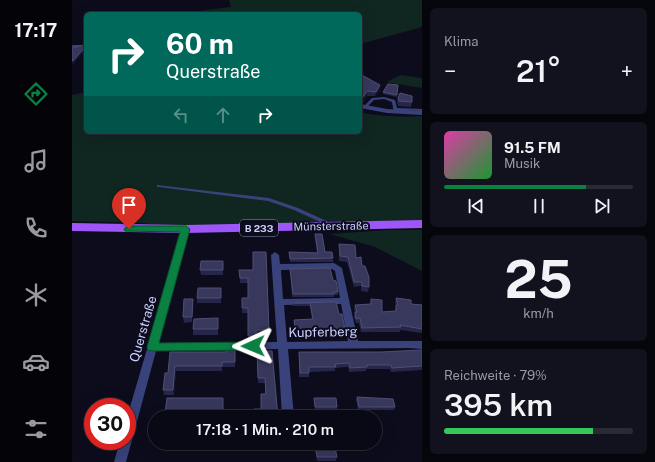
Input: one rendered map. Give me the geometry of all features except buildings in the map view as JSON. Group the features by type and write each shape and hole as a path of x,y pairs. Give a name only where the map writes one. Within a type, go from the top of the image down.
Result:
{"main road":[{"name":"Münsterstraße","path":"72,227 186,229 422,224"}],"street":[{"path":"72,46 84,46"},
{"path":"362,107 395,111 422,111"},
{"name":"Querstraße","path":"136,405 186,229"},
{"path":"275,255 287,410"},
{"path":"276,267 334,266 339,270 354,345"},
{"path":"279,302 346,301"},
{"name":"Kupferberg","path":"152,347 422,345"},
{"path":"120,462 123,450"}],"lane":[{"path":"362,107 373,99 384,98 394,101 395,111"},
{"path":"158,186 269,200 296,209 333,226"}],"green space":[{"path":"229,0 422,0 422,27 362,43 362,12 190,12 231,7"},
{"path":"401,75 422,78 422,88 386,82"},
{"path":"84,92 84,134 362,134 362,112 391,116 422,116 422,221 181,229 144,223 72,221 72,95"},
{"path":"388,230 422,230 422,271 375,247 330,234"}],"route":[{"path":"129,229 186,229 152,347 253,346"}]}
